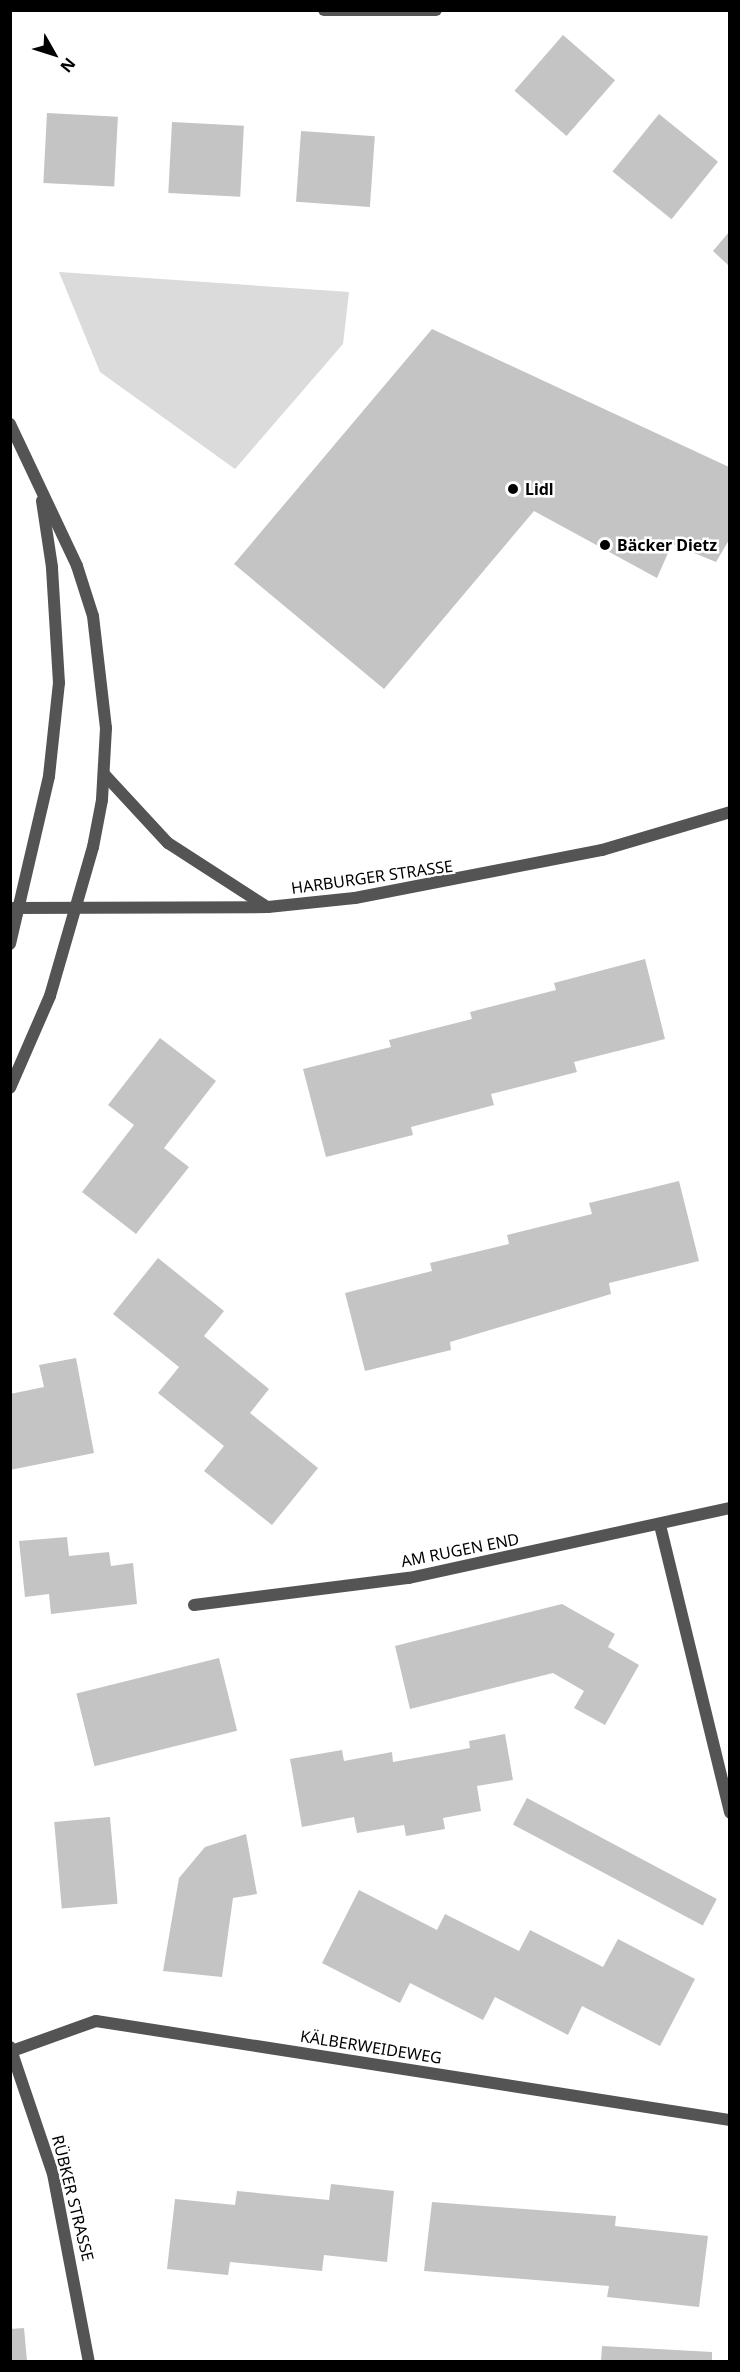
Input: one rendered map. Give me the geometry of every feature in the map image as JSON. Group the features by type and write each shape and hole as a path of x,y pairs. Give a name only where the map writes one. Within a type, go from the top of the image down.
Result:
{"street":[{"path":"324,10 436,10"},
{"path":"10,424 77,566 93,616 106,728 104,774 75,909 50,996 10,1088"},
{"path":"10,944 14,908 49,776 59,683 52,567 40,488"},
{"path":"104,774 168,843 268,908"},
{"name":"HARBURGER STRASSE","path":"14,908 268,908 444,885 603,850 729,812"},
{"name":"AM RUGEN END","path":"194,1605 409,1578 660,1525 729,1508"},
{"path":"660,1525 729,1813"},
{"name":"KÄLBERWEIDEWEG","path":"11,2049 96,2021 729,2120"},
{"name":"RÜBKER STRASSE","path":"11,2049 53,2174 89,2361"}],"shaded area":[{"path":"59,272 349,292 343,344 235,469 100,372"}],"building":[{"path":"563,35 615,80 567,136 514,91"},
{"path":"47,113 118,117 114,187 43,183"},
{"path":"659,114 718,162 671,219 612,172"},
{"path":"172,122 244,126 240,197 168,193"},
{"path":"301,131 375,136 370,207 296,202"},
{"path":"729,232 729,266 713,251"},
{"name":"Lidl","path":"432,329 729,467 729,540 716,562 672,544 657,578 534,511 384,689 234,564"},
{"path":"645,959 665,1039 574,1062 577,1072 491,1094 494,1105 411,1127 413,1135 326,1157 303,1069 391,1047 389,1040 472,1019 470,1012 556,990 554,983"},
{"path":"160,1038 216,1081 164,1148 189,1167 136,1234 82,1192 134,1125 108,1105"},
{"path":"679,1181 699,1261 609,1283 611,1294 450,1342 451,1350 365,1371 345,1293 432,1271 430,1263 509,1244 507,1235 592,1214 589,1203"},
{"path":"158,1258 224,1311 204,1336 269,1389 250,1413 318,1468 272,1525 204,1471 224,1446 158,1393 179,1367 113,1314"},
{"path":"76,1358 94,1453 10,1470 10,1394 44,1387 39,1365"},
{"path":"67,1537 69,1556 109,1552 111,1566 133,1563 137,1604 51,1614 49,1594 25,1597 19,1541"},
{"path":"562,1604 615,1634 608,1647 639,1665 605,1725 574,1708 584,1691 553,1673 410,1709 395,1646"},
{"path":"219,1658 237,1731 95,1766 76,1694"},
{"path":"505,1734 513,1780 477,1786 481,1811 443,1818 445,1829 406,1836 404,1825 357,1833 354,1817 302,1827 290,1759 342,1750 344,1761 392,1752 393,1762 470,1748 469,1741"},
{"path":"527,1798 717,1899 703,1925 513,1824"},
{"path":"110,1817 118,1904 62,1909 54,1822"},
{"path":"246,1834 257,1894 233,1898 222,1977 163,1971 179,1878 205,1847"},
{"path":"359,1890 437,1930 445,1914 519,1951 530,1930 603,1967 618,1939 695,1979 660,2046 582,2006 568,2035 495,1997 483,2020 410,1983 400,2003 322,1963"},
{"path":"331,2184 394,2191 387,2262 324,2255 322,2271 230,2262 228,2275 167,2269 175,2199 235,2205 237,2191 329,2200"},
{"path":"432,2202 616,2216 615,2226 708,2236 699,2307 607,2297 609,2286 424,2271"},
{"path":"24,2328 27,2361 10,2361 10,2329"},
{"path":"602,2346 712,2352 712,2361 601,2361"}],"place":[{"name":"Lidl","path":"513,489"},
{"name":"Bäcker Dietz","path":"605,545"}]}
